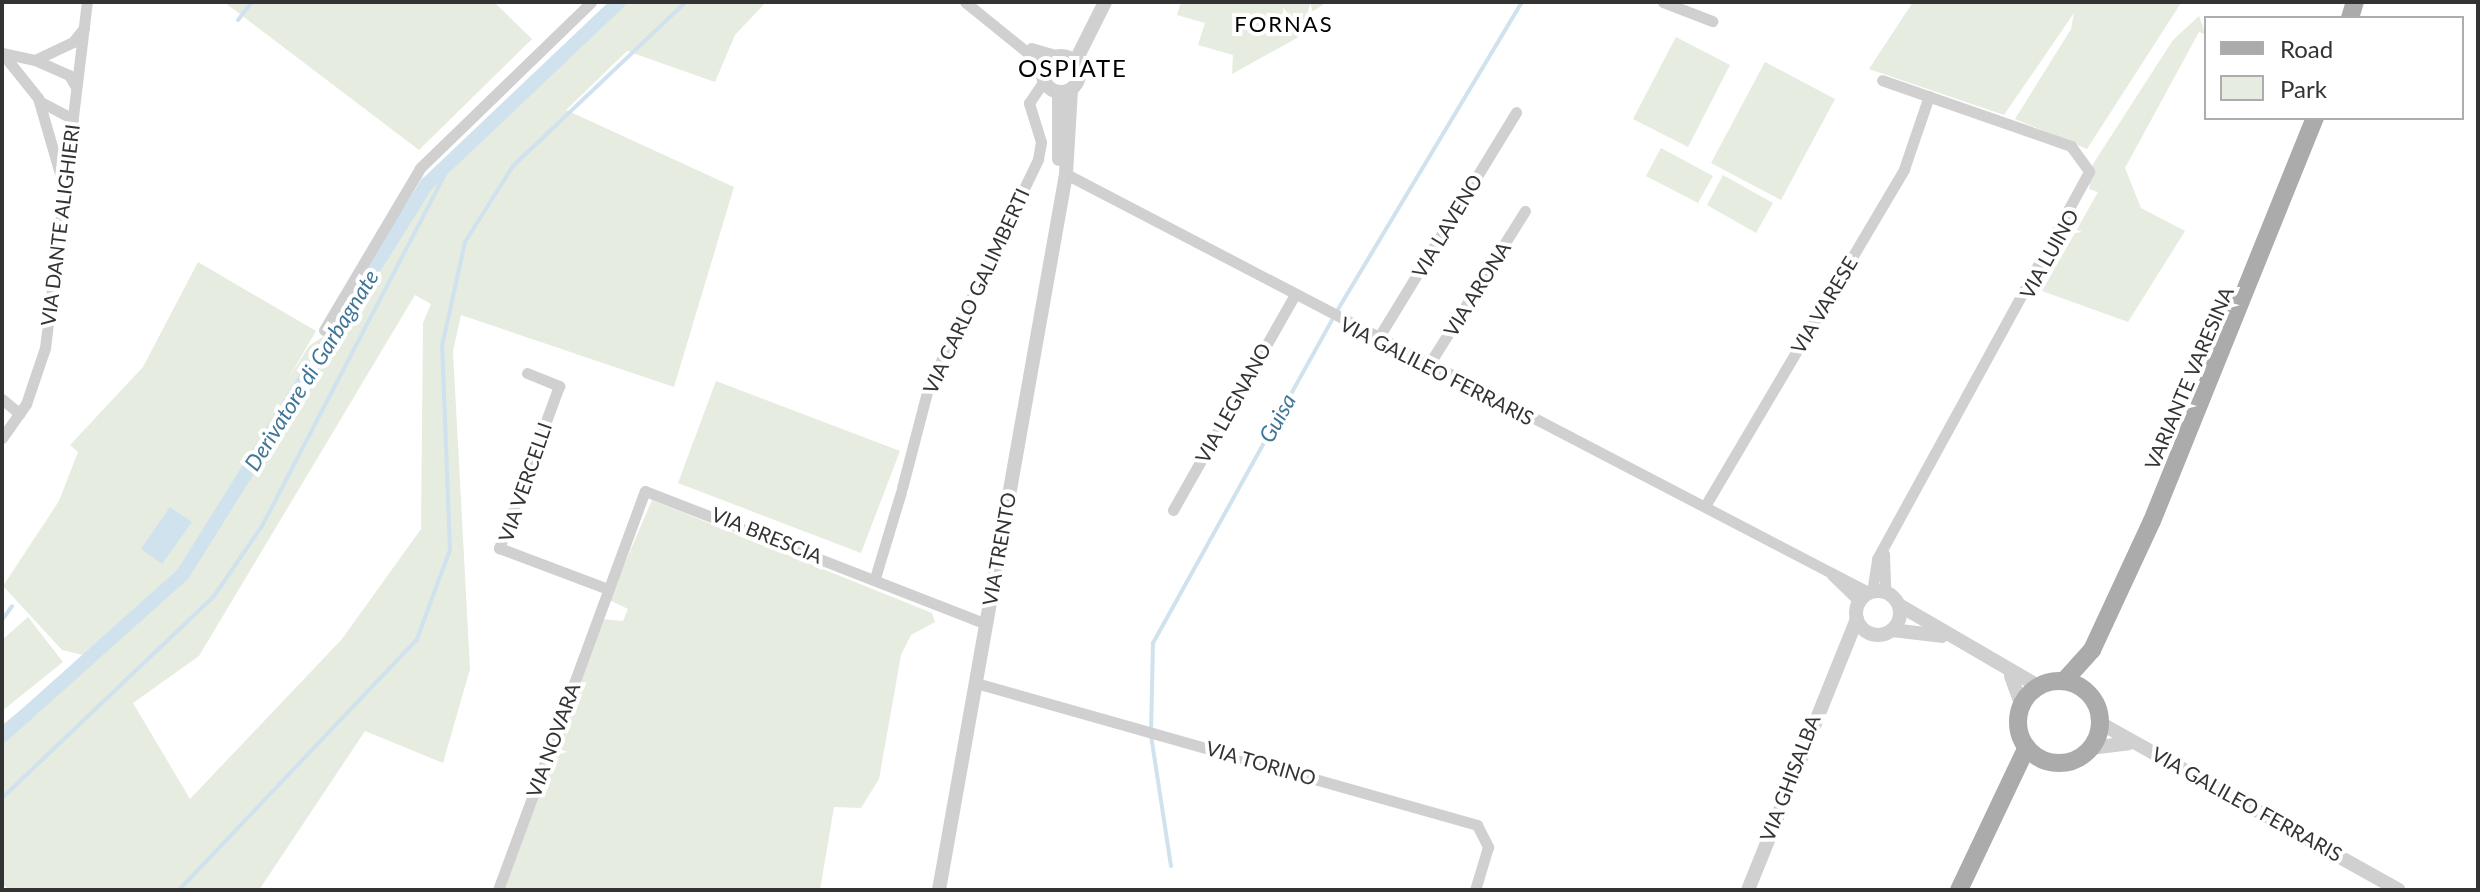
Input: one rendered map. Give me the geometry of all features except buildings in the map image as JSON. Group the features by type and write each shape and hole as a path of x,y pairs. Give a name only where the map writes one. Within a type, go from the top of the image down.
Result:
{"main road":[{"name":"VARIANTE VARESINA","path":"2064,681 2092,650 2222,355 2314,120"},
{"name":"VARIANTE VARESINA","path":"2092,650 2091,696 2100,723"},
{"path":"1959,890 2012,787 2027,747 2022,706 2038,686 2064,681 2091,696"},
{"path":"2027,747 2049,761 2067,762 2090,748 2100,723"},
{"path":"2012,787 2049,761"}],"street":[{"name":"VIA DANTE ALIGHIERI","path":"2,438 20,414 45,348 87,2"},
{"path":"324,330 420,168 591,2"},
{"path":"965,2 1030,48 1067,58 1080,77 1065,92 1057,208"},
{"path":"1067,58 1098,2"},
{"path":"1044,74 1067,58 1105,2"},
{"path":"1663,2 1712,21"},
{"path":"35,60 73,42 84,27"},
{"path":"1030,48 1044,74 1065,92 1066,174 1057,208"},
{"path":"2,53 35,60 69,75 77,88"},
{"path":"2,53 38,98 73,119"},
{"name":"VIA CARLO GALIMBERTI","path":"875,578 928,388 1041,142 1029,103 1044,74"},
{"name":"VIA LUINO","path":"1872,595 1889,538 2089,171 2071,146 1882,80"},
{"name":"VIA VARESE","path":"1705,506 1904,169 1929,96"},
{"path":"38,98 66,191"},
{"name":"VIA LAVENO","path":"1377,340 1516,112"},
{"name":"VIA GALILEO FERRARIS","path":"1066,174 1332,317 1812,560 1872,595"},
{"name":"VIA TRENTO","path":"939,890 1057,208"},
{"name":"VIA ARONA","path":"1428,366 1525,211"},
{"name":"VIA LEGNANO","path":"1173,510 1294,296"},
{"name":"VIA VERCELLI","path":"527,373 559,386 499,548 608,589"},
{"path":"2,399 20,414"},
{"name":"VIA BRESCIA","path":"608,589 638,500 650,490 986,624"},
{"name":"VIA NOVARA","path":"498,890 608,589"},
{"path":"1872,595 1899,605 2008,673 2038,686"},
{"name":"VIA GHISALBA","path":"1748,890 1836,667 1857,619 1872,595"},
{"path":"1892,630 1899,605"},
{"path":"1857,619 1875,634 1892,630 1957,640"},
{"name":"VIA GHISALBA","path":"1836,667 1875,634"},
{"path":"2008,673 2022,706"},
{"name":"VIA TORINO","path":"976,683 1481,828 1488,847 1475,890"},
{"name":"VIA GALILEO FERRARIS","path":"2100,723 2399,890"},
{"name":"VIA GALILEO FERRARIS","path":"2090,748 2136,744"}],"green space":[{"path":"224,2 494,2 532,39 419,150"},
{"path":"614,2 766,2 735,35 715,82 627,51 566,110 734,187 674,387 461,315 453,351 470,669 443,763 365,731 259,890 10,890 2,884 2,725 87,656 62,650 3,586 59,501 78,452 70,445 143,367 198,262 316,331 287,381 309,346 336,328 424,182","holes":["415,295 431,304 423,323 421,529 342,639 190,799 133,703 199,656"]},
{"path":"1181,2 1327,2 1306,16 1313,29 1232,74 1233,55 1198,45 1205,23 1177,15"},
{"path":"1913,2 2181,3 2087,149 2015,119 2071,29 2074,13 2004,115 1869,69"},
{"path":"2199,16 2204,34 2199,32 2125,168 2141,208 2185,231 2128,322 2042,291 2098,192 2089,189 2093,164 2173,40"},
{"path":"1676,37 1730,65 1688,147 1633,119"},
{"path":"1765,62 1835,99 1781,200 1711,163"},
{"path":"1661,148 1713,176 1698,203 1646,176"},
{"path":"1723,175 1773,203 1756,233 1707,205"},
{"path":"716,381 900,451 861,553 678,483"},
{"path":"652,500 932,613 935,622 911,635 901,655 879,779 861,808 834,807 820,890 504,890 602,619 623,621 628,609 609,600"},
{"path":"28,617 63,662 2,711 2,640"}],"water":[{"path":"170,507 192,522 162,564 141,549"}],"waterway":[{"path":"238,20 252,2"},
{"name":"Derivatore di Garbagnate","path":"2,736 183,574 427,184 619,2"},
{"path":"179,890 417,639 450,550 442,346 465,242 513,166 686,2"},
{"name":"Guisa","path":"1171,866 1151,736 1153,643 1334,316 1522,2"},
{"path":"2,798 214,596 262,526 452,161"},
{"path":"2,620 12,606"}],"district":[{"name":"FORNAS","path":"1284,24"},
{"name":"OSPIATE","path":"1073,68"}]}
